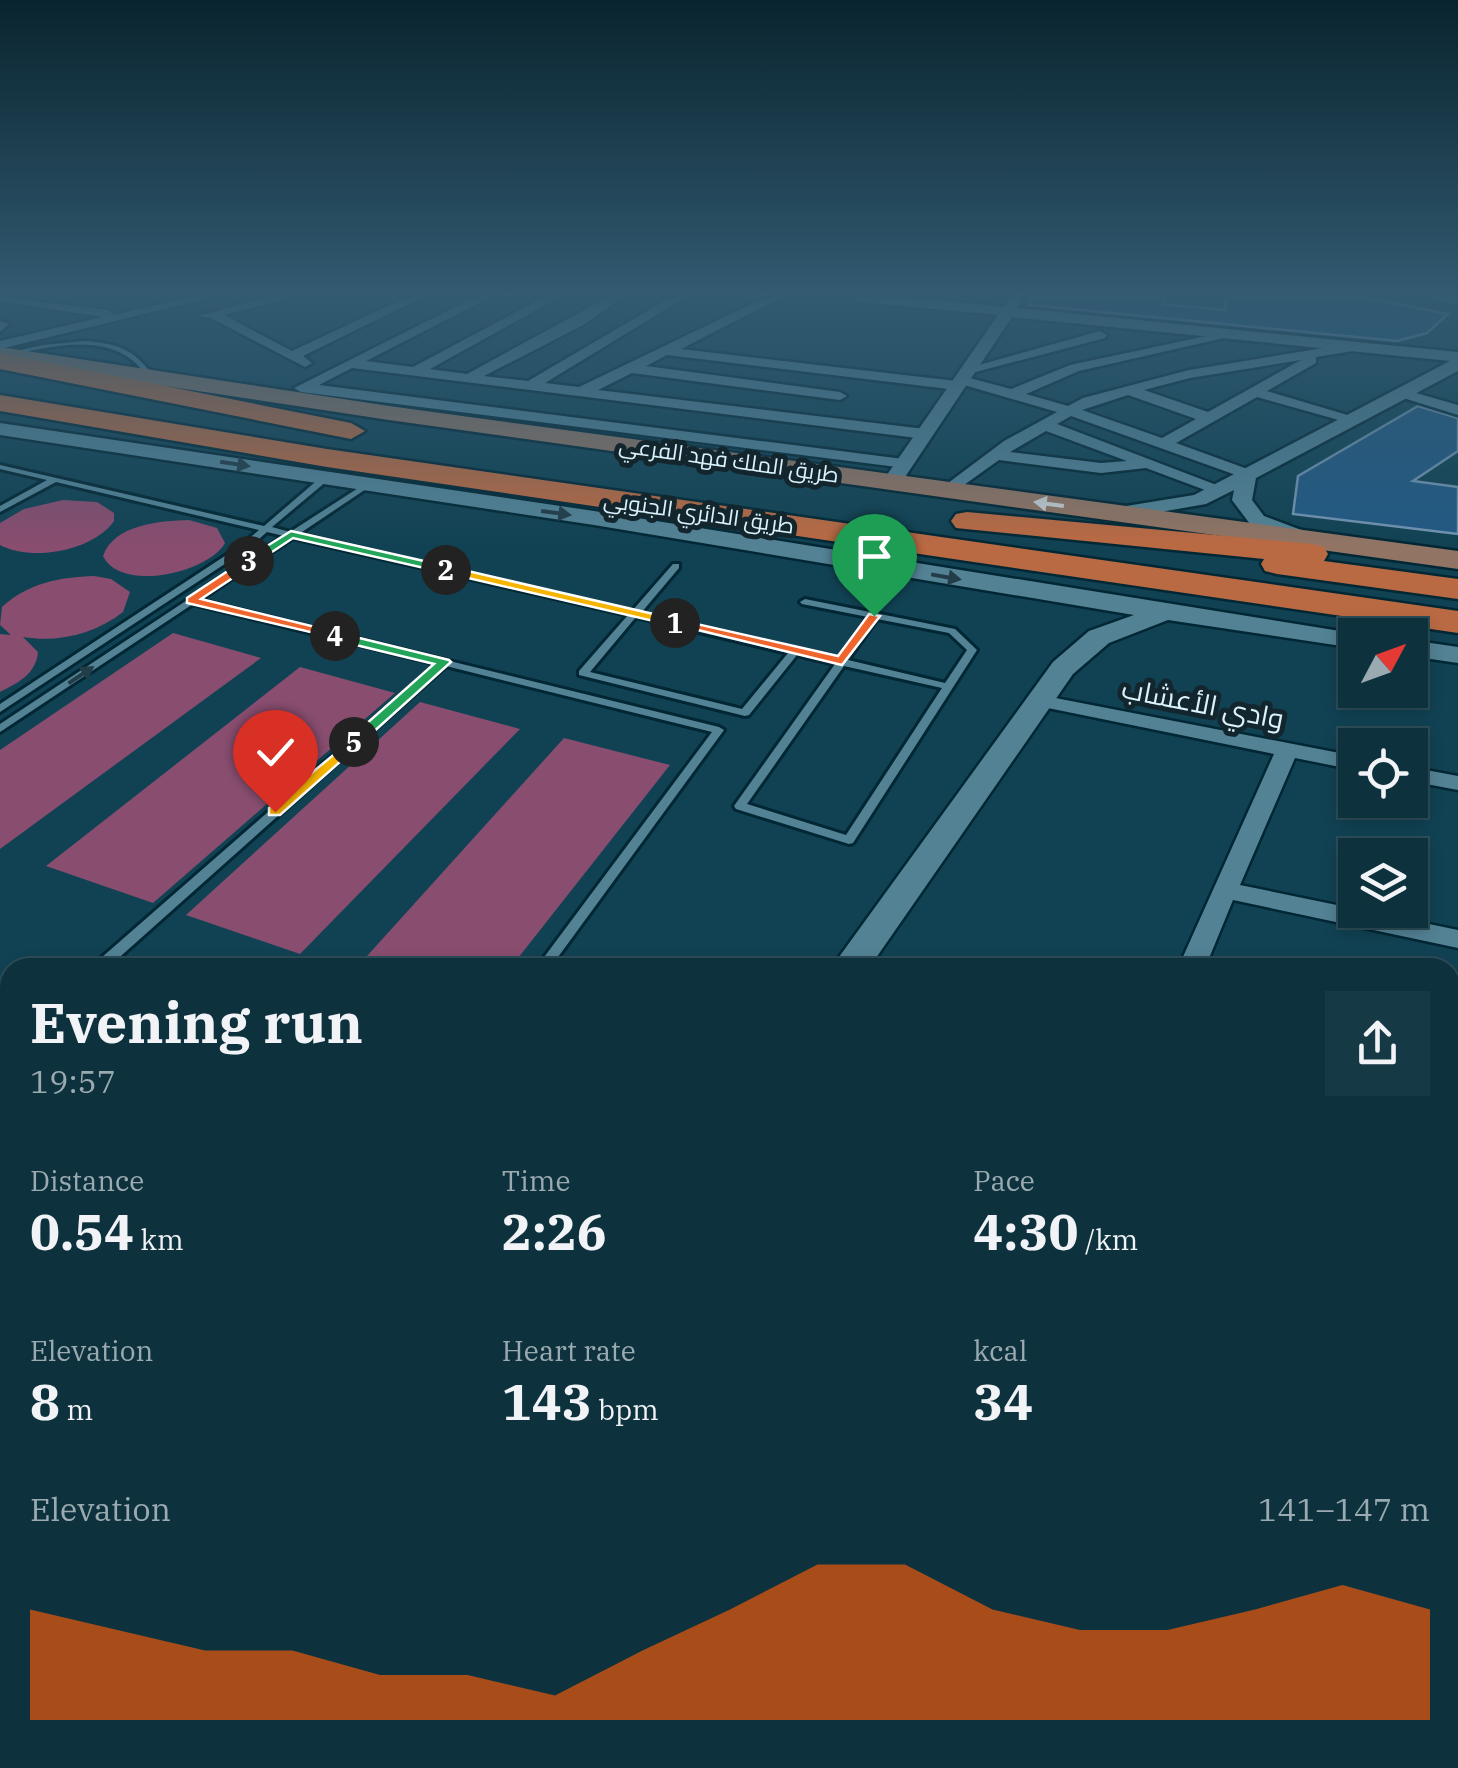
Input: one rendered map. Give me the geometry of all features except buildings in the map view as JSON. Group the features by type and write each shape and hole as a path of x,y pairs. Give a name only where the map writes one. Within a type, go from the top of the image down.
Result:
{"highway":[{"name":"طريق الدائري الجنوبي","path":"97,380 222,418 1458,590"},
{"name":"طريق الدائري الجنوبي","path":"0,403 245,444 1458,622"},
{"path":"0,416 245,444"},
{"path":"967,521 1458,568"},
{"path":"904,542 1338,623"},
{"path":"1428,640 1458,646"}],"main road":[{"name":"طريق الملك فهد الفرعي","path":"174,380 899,473 950,490 1458,560"},
{"path":"0,429 594,518 1028,591 1338,638"},
{"path":"1028,591 1066,614 1076,629 1063,668"},
{"path":"856,958 1063,668 1098,637 1117,628 1159,616 1202,618"},
{"path":"1428,651 1458,655"}],"street":[{"path":"292,392 318,380"},
{"path":"483,380 925,434"},
{"path":"532,385 541,380"},
{"path":"583,391 606,380"},
{"path":"716,380 840,396"},
{"path":"817,420 856,380"},
{"path":"899,473 962,380"},
{"path":"964,380 1070,411 1247,474"},
{"path":"1013,394 1048,380"},
{"path":"950,490 995,456 1088,401 1170,380"},
{"path":"1163,444 1277,380"},
{"path":"1120,513 1199,500 1425,380"},
{"path":"1129,390 1209,418"},
{"path":"1255,392 1353,419"},
{"path":"1402,393 1458,410"},
{"path":"1045,425 1219,489"},
{"path":"995,456 1101,468 1129,468 1146,462"},
{"path":"1247,474 1242,500 1258,520 1304,539"},
{"name":"وادي الأعشاب","path":"1040,701 1338,760"},
{"path":"1195,958 1287,750"},
{"path":"1428,778 1458,784"},
{"path":"1224,890 1458,939"}],"lane":[{"path":"0,467 949,687"},
{"path":"0,709 243,548 324,479"},
{"path":"0,509 54,480"},
{"path":"0,730 366,485"},
{"path":"676,566 583,673 745,713 796,650"},
{"path":"191,600 719,730 549,958"},
{"path":"804,602 952,631 972,650 849,840 740,806 874,616"},
{"path":"109,958 444,662"}],"shaded area":[{"path":"63,500 97,502 114,513 114,521 92,540 61,551 28,553 0,545 0,523 24,509"},
{"path":"189,520 217,528 225,543 201,563 164,575 145,576 127,574 103,556 109,545 127,531 152,523"},
{"path":"94,576 111,579 130,592 123,612 76,635 23,637 38,652 37,660 25,677 0,692 0,634 11,635 0,625 2,607 45,583"},
{"path":"173,633 261,658 0,849 0,750"},
{"path":"300,667 395,693 153,903 46,866"},
{"path":"420,702 520,729 300,954 186,915"},
{"path":"564,738 670,765 518,958 365,958"}],"route":[{"path":"275,812 444,662 191,600 291,534 842,661 874,616"}]}
